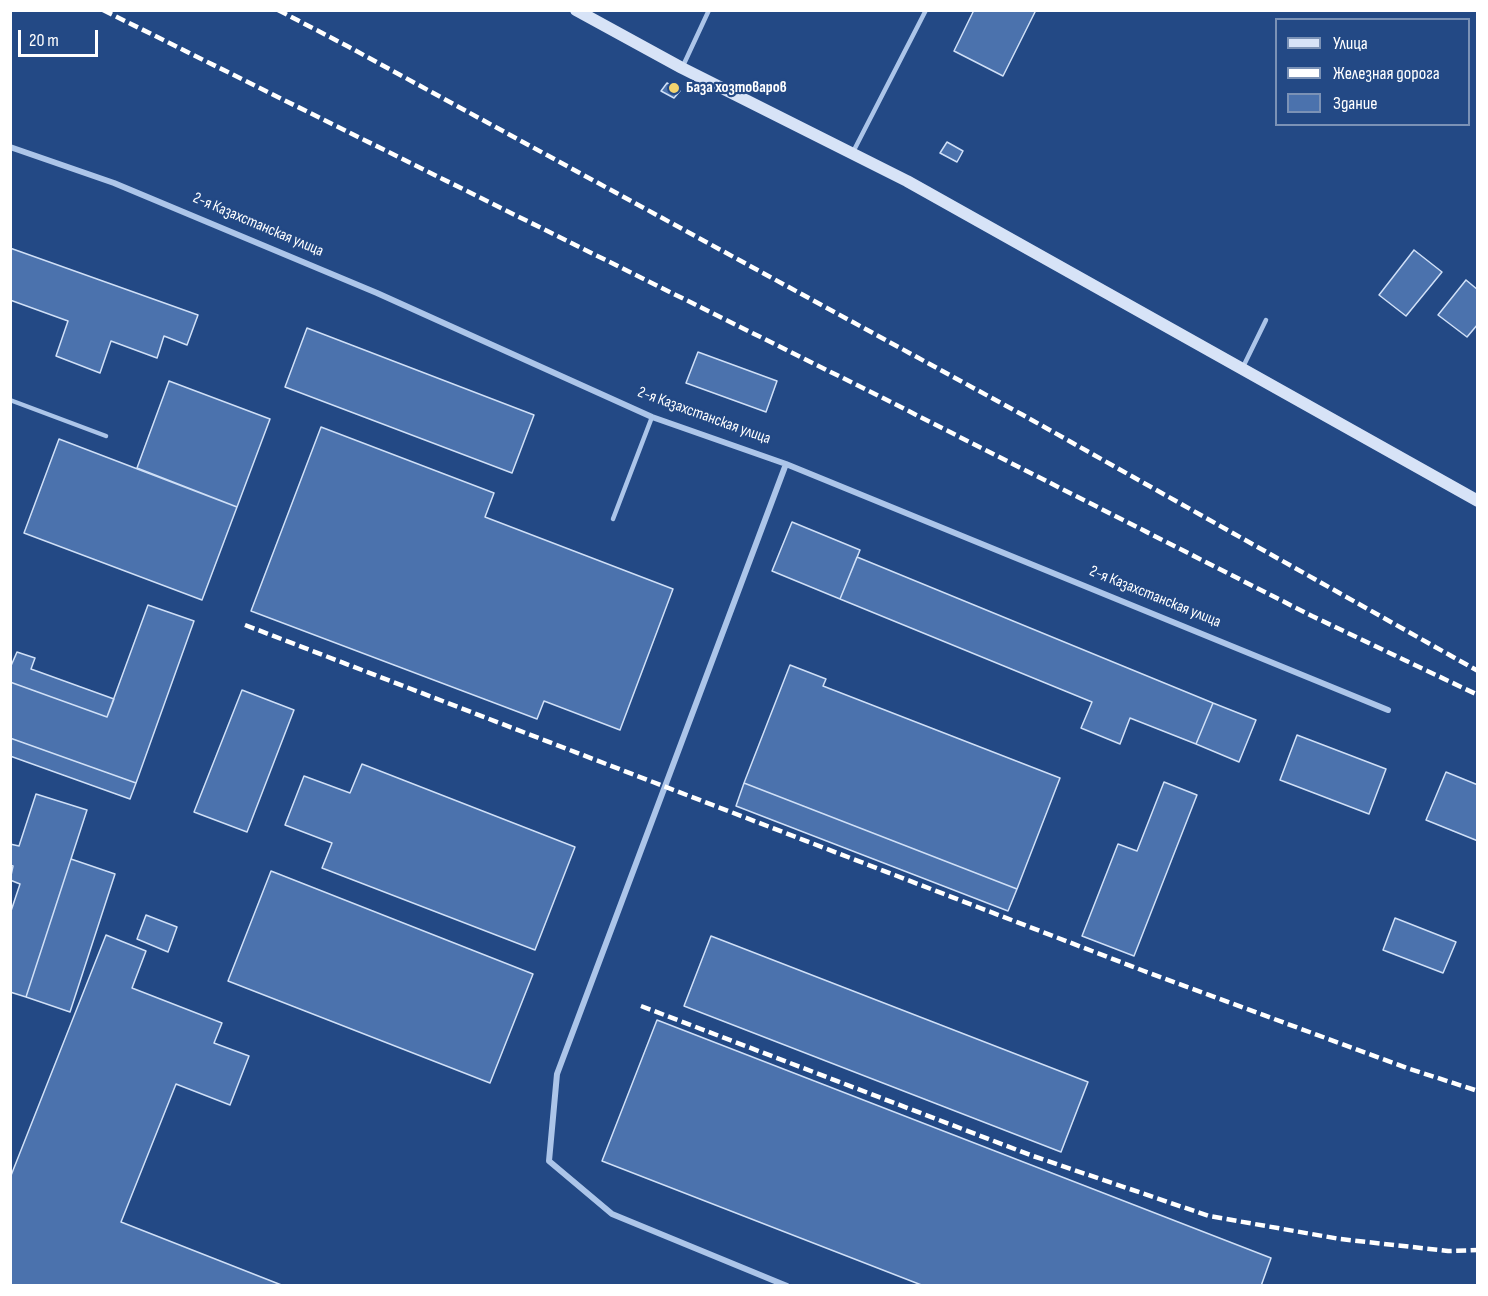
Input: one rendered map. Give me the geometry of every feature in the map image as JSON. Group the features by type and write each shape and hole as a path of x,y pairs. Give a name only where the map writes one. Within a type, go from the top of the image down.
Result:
{"street":[{"path":"576,10 682,68 907,181 1478,501"},
{"name":"2-я Казахстанская улица","path":"10,147 114,183 355,284 652,417 786,464 1388,710"},
{"path":"786,464 557,1074 549,1161 612,1214 787,1286"}],"lane":[{"path":"682,68 709,10"},
{"path":"853,153 926,10"},
{"path":"1242,369 1266,320"},
{"path":"10,400 106,436"},
{"path":"613,519 652,417"}],"building":[{"path":"974,10 1036,10 1003,76 954,51"},
{"path":"667,83 680,91 674,98 661,91"},
{"path":"947,142 963,151 957,162 940,153"},
{"path":"10,248 198,315 187,345 164,336 157,358 111,341 100,373 56,356 68,321 10,300"},
{"path":"1414,250 1442,272 1406,316 1379,295"},
{"path":"1466,280 1478,290 1478,324 1467,337 1438,315"},
{"path":"307,328 534,415 512,473 285,387"},
{"path":"698,352 777,381 766,412 686,383"},
{"path":"169,381 270,419 237,507 137,468"},
{"path":"321,427 494,493 485,517 673,589 620,730 544,701 537,719 251,611"},
{"path":"59,439 237,507 202,600 24,533"},
{"path":"792,522 860,550 840,599 772,571"},
{"path":"857,557 1213,703 1196,744 1130,718 1120,744 1081,728 1092,702 840,599"},
{"path":"148,605 194,621 136,783 10,738 10,682 107,717"},
{"path":"17,652 35,658 31,669 114,699 107,717 10,682 10,668"},
{"path":"790,665 826,679 823,686 1060,778 1017,889 744,783"},
{"path":"242,690 294,710 247,832 194,812"},
{"path":"1213,703 1256,720 1239,762 1196,744"},
{"path":"1297,735 1386,769 1369,814 1280,780"},
{"path":"10,738 136,783 130,799 10,756"},
{"path":"362,764 575,847 535,950 322,868 332,843 285,825 304,776 350,793"},
{"path":"1446,772 1478,785 1478,841 1426,820"},
{"path":"1164,782 1197,795 1134,956 1082,936 1118,844 1137,851"},
{"path":"744,783 1017,889 1008,911 736,806"},
{"path":"36,794 87,810 26,997 10,992 10,914 20,884 10,880 13,866 10,865 10,844 19,846"},
{"path":"71,859 115,874 70,1012 26,997"},
{"path":"271,871 533,974 490,1083 228,981"},
{"path":"146,915 177,927 168,952 137,939"},
{"path":"1395,918 1456,942 1443,973 1383,950"},
{"path":"106,935 146,951 132,988 222,1023 214,1043 249,1056 230,1105 176,1084 121,1222 284,1286 10,1285 10,1178"},
{"path":"711,936 1088,1082 1061,1152 684,1006"},
{"path":"657,1020 1271,1258 1261,1286 924,1286 602,1161"}],"railway":[{"path":"103,10 883,398 1312,616 1478,695"},
{"path":"278,10 1023,415 1478,671"},
{"path":"245,625 1144,971 1407,1068 1478,1091"},
{"path":"641,1006 1033,1156 1209,1216 1340,1239 1448,1251 1478,1250"}],"place":[{"name":"База хозтоваров","path":"674,88"}]}
